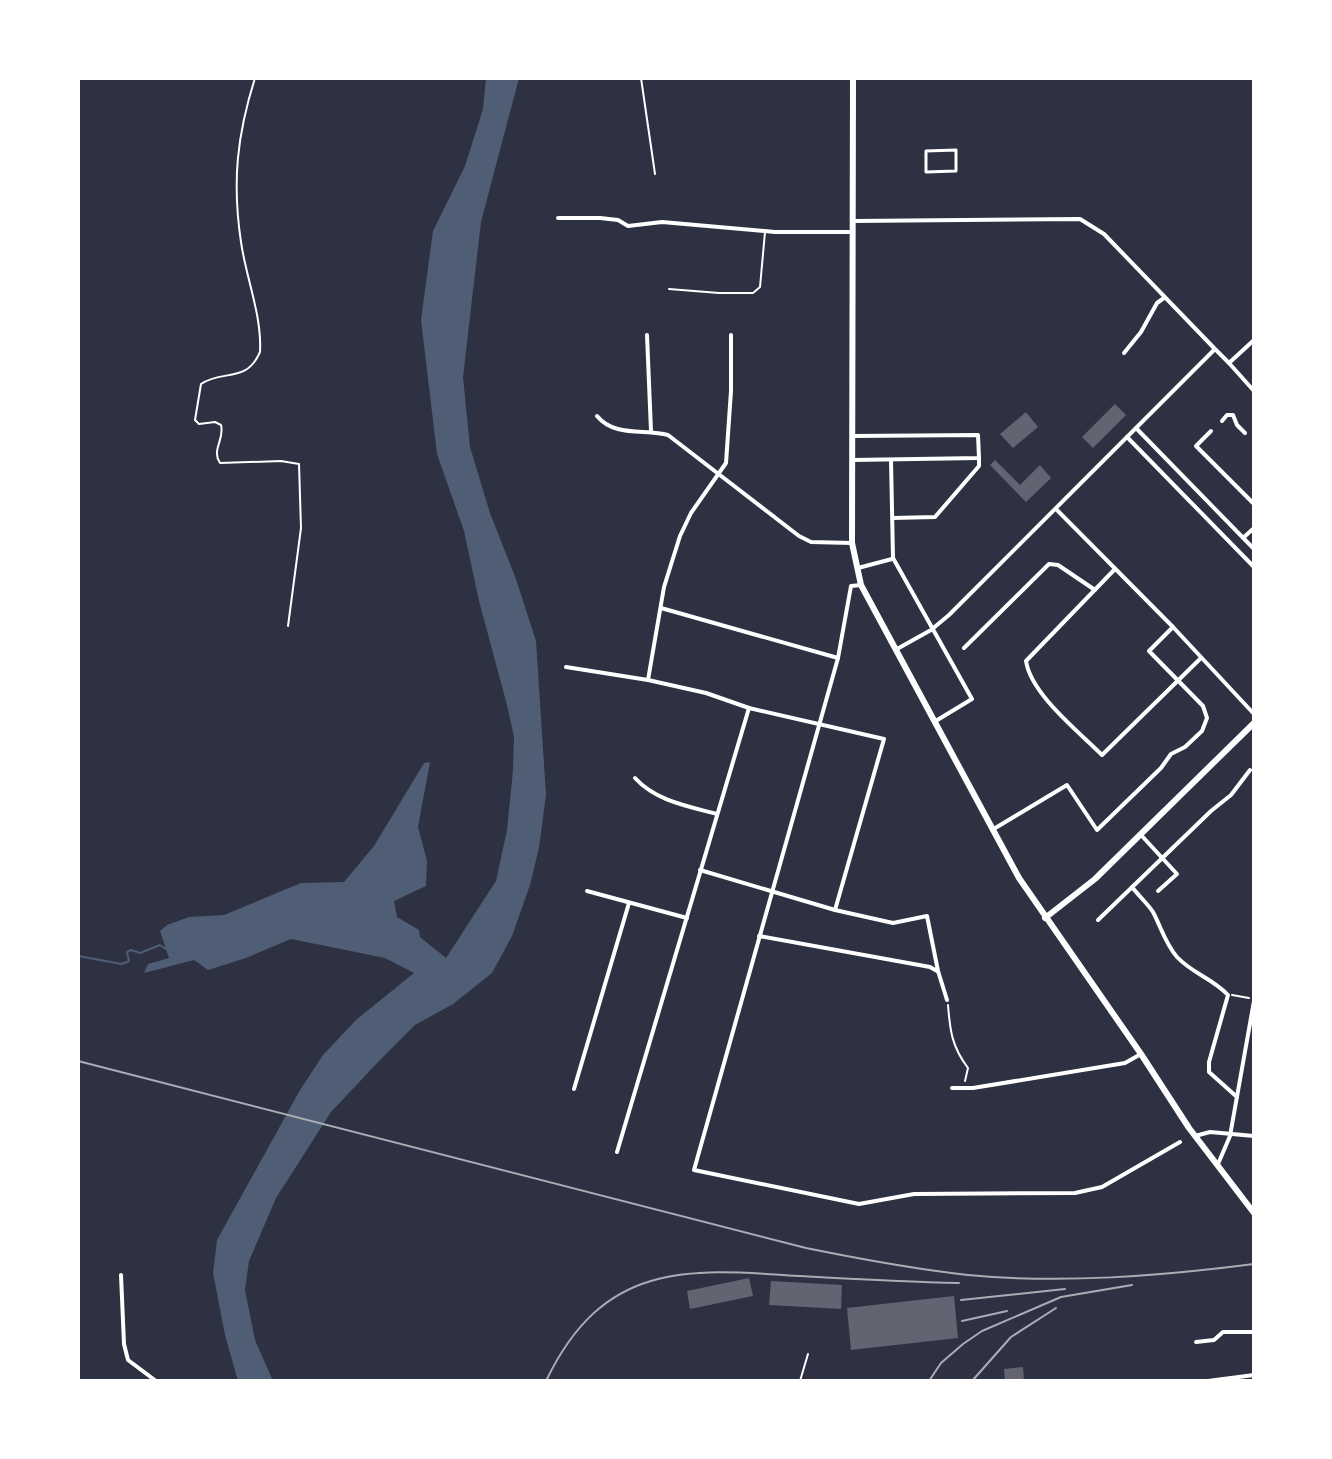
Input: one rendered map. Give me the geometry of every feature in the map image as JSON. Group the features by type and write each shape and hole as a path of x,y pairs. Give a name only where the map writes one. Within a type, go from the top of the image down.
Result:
{"main road":[{"path":"853,78 852,543 861,585 991,830 1045,918 1216,1166 1254,1213"},
{"path":"1045,918 1095,879 1254,723"}],"street":[{"path":"956,150 956,171 926,172 926,151 956,150"},
{"path":"558,218 609,219 628,226 662,222 766,231 853,232"},
{"path":"853,221 1080,219 1104,234 1254,391"},
{"path":"1124,353 1141,332 1157,303 1164,298"},
{"path":"647,335 651,431"},
{"path":"648,680 664,587 680,536 691,513 726,463 731,335"},
{"path":"1229,363 1254,340"},
{"path":"895,650 931,630 1215,349"},
{"path":"1222,421 1227,415 1233,415 1245,433"},
{"path":"597,416 605,425 619,430 668,435 811,542 852,543"},
{"path":"1136,428 1254,549"},
{"path":"1211,431 1196,446 1254,504"},
{"path":"852,436 978,435 979,466 935,517 892,519"},
{"path":"1127,437 1254,567"},
{"path":"852,460 979,458"},
{"path":"891,460 893,558 972,699 933,722"},
{"path":"1056,509 1254,714"},
{"path":"1243,538 1254,528"},
{"path":"856,569 893,558"},
{"path":"964,648 1049,564 1058,565 1095,590"},
{"path":"1115,569 1026,661 1028,675 1052,705 1102,755 1201,658"},
{"path":"861,585 851,586 838,658 694,1170 859,1204 914,1194 1075,1193 1102,1187 1180,1142"},
{"path":"661,608 838,658"},
{"path":"991,830 1067,785 1097,830 1161,768 1171,754 1185,747 1206,726 1203,706 1149,651 1173,627"},
{"path":"566,667 706,693 749,708 884,739 835,910"},
{"path":"617,1152 749,708"},
{"path":"1098,920 1231,795 1250,770"},
{"path":"635,778 663,799 717,814"},
{"path":"1141,835 1177,874 1158,891"},
{"path":"700,870 835,910 893,923 927,916 947,1000"},
{"path":"1132,887 1153,912 1161,933 1175,955 1195,974 1215,981 1228,995 1209,1072 1237,1097"},
{"path":"587,891 687,918"},
{"path":"574,1089 629,903"},
{"path":"759,936 938,971"},
{"path":"1216,1166 1224,1155 1230,1136 1254,1000"},
{"path":"952,1088 963,1089 1125,1063 1141,1054"},
{"path":"1195,1136 1210,1132 1254,1136"},
{"path":"121,1275 124,1344 128,1360 156,1381"},
{"path":"1196,1342 1214,1340 1223,1332 1254,1332"},
{"path":"1208,1381 1254,1375"}],"lane":[{"path":"641,78 655,174"},
{"path":"669,289 753,293 760,287 762,245 766,231"},
{"path":"800,1381 808,1354"}],"path":[{"path":"255,78 241,126 236,159 241,240 260,352 242,373 207,379 201,384 195,420 199,424 215,422 221,425 216,452 220,463 281,461 299,464 301,528 288,626"},
{"path":"1228,995 1254,1000"},
{"path":"947,1000 951,1038 956,1053 968,1068 963,1089"}],"water":[{"path":"486,78 519,78 481,222 463,377 470,447 536,641 546,795 539,848 512,936 492,973 453,1004 415,1025 379,1061 331,1112 276,1198 249,1261 245,1290 255,1340 273,1381 238,1381 213,1273 217,1240 300,1090 323,1055 356,1020 414,973 385,958 291,939 208,970 194,960 144,973 148,964 169,958 160,931 167,925 189,917 224,915 301,883 344,882 374,846 424,763 430,762 418,827 427,861 426,886 394,901 397,917 419,930 420,937 446,958 496,881 507,830 514,737 464,531 437,454 421,320 433,231 465,166 483,109"}],"building":[{"path":"1115,404 1126,415 1093,448 1082,437"},
{"path":"1026,412 1038,427 1013,448 1000,434"},
{"path":"995,460 1020,485 1040,465 1051,478 1026,502 990,465"},
{"path":"749,1278 753,1296 690,1309 687,1291"},
{"path":"771,1281 842,1285 841,1309 769,1305"},
{"path":"954,1296 958,1338 851,1350 847,1308"},
{"path":"1023,1367 1024,1381 1005,1381 1004,1369"}],"waterway":[{"path":"78,956 122,964 129,961 127,952 131,950 140,953 160,945 169,951"}],"railway":[{"path":"78,1061 806,1248 887,1263 968,1275 1040,1279 1147,1275 1254,1264"},
{"path":"546,1381 569,1342 594,1313 621,1293 651,1281 684,1274 720,1272 959,1283"},
{"path":"929,1381 941,1363 982,1331 1061,1297 1132,1285"},
{"path":"961,1300 1065,1289"},
{"path":"972,1381 1011,1337 1056,1308"},
{"path":"962,1321 1007,1311"}]}
